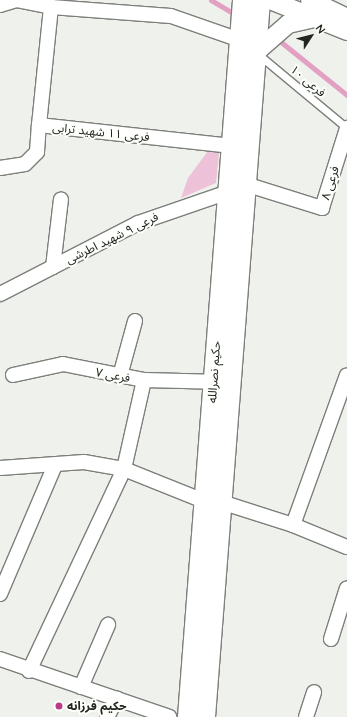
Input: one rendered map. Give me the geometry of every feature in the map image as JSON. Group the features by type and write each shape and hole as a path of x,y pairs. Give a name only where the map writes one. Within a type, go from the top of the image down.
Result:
{"main road":[{"name":"حکیم نصرالله","path":"205,717 213,501 222,382 237,188 256,52 252,14"},
{"name":"حکیم نصرالله","path":"237,188 232,146 252,14"},
{"name":"حکیم نصرالله","path":"188,717 213,501"}],"street":[{"path":"0,5 16,0 51,7 171,16 252,14 313,18 347,31"},
{"path":"310,0 347,18"},
{"path":"39,125 51,7"},
{"path":"256,52 288,24 313,18"},
{"name":"فرعی ۱۱ شهید ترابی","path":"0,168 25,164 37,152 39,125 232,146"},
{"name":"فرعی ۸","path":"237,188 322,208 347,128"},
{"name":"فرعی ۹ شهید اطرشی","path":"4,289 53,267 138,223 237,188"},
{"path":"53,267 61,199"},
{"path":"120,376 136,321"},
{"name":"فرعی ۷","path":"13,375 63,364 144,380 222,382"},
{"path":"293,525 347,375"},
{"path":"29,671 124,468 144,380"},
{"path":"0,468 84,462 124,468 213,501 293,525 347,547"},
{"path":"0,594 55,465"},
{"path":"331,639 347,588"},
{"path":"81,687 108,625"},
{"path":"0,659 29,671 117,698 169,717"},
{"path":"306,717 314,692"},
{"path":"107,717 117,698"}],"lane":[{"name":"فرعی ۱۰","path":"256,52 347,128"}],"shaded area":[{"path":"208,151 219,153 216,183 181,198 188,178"}],"waterway":[{"path":"211,0 238,16"},
{"path":"276,38 347,95"}],"place":[{"name":"حکیم فرزانه","path":"59,706"}]}
